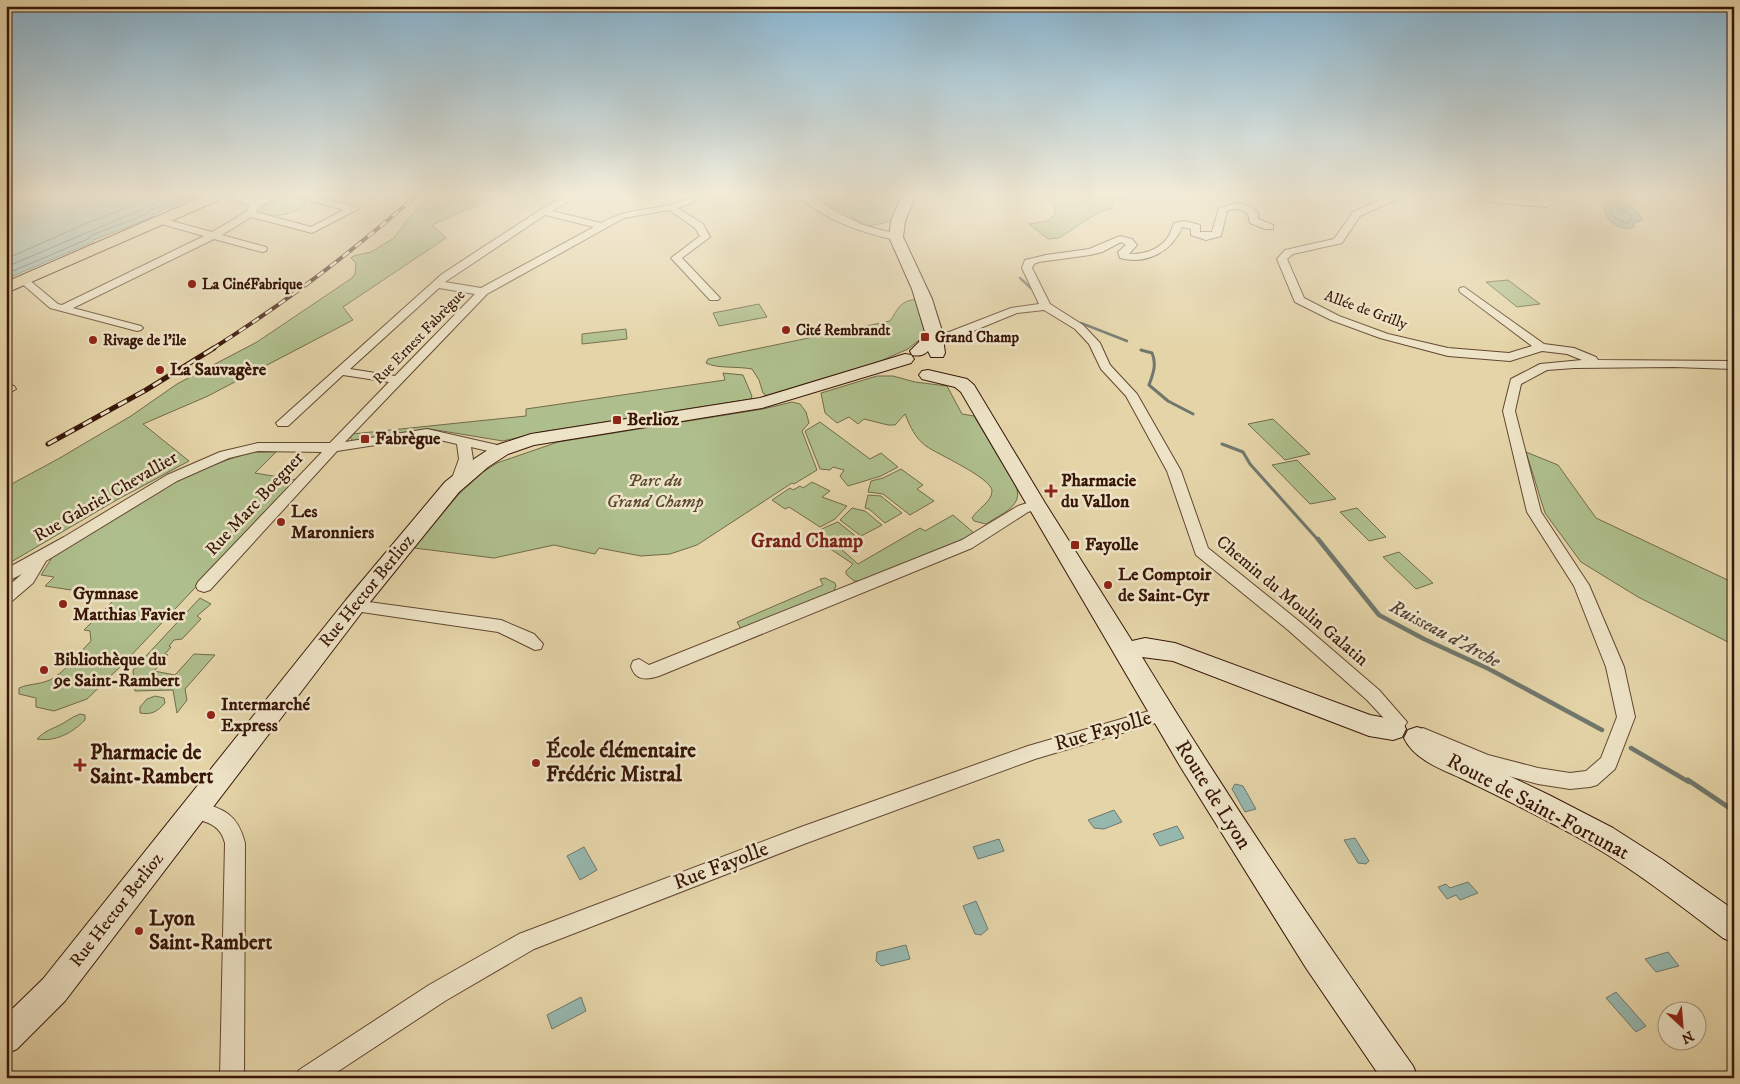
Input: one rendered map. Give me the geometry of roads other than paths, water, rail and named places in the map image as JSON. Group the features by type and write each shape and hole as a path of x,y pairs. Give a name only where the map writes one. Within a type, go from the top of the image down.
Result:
{"main road":[{"path":"6,288 102,247"}],"street":[{"path":"64,308 190,247"},
{"path":"253,247 262,249"},
{"path":"283,423 446,276 491,247"},
{"name":"Rue Ernest Fabrègue","path":"334,447 483,292 565,247"},
{"path":"692,247 676,258 714,298"},
{"path":"900,247 923,295 934,326 941,372 928,375"},
{"name":"Chemin du Moulin Galatin","path":"1105,247 1084,253 1037,259 1029,262 1027,268 1033,284 1046,306 1079,327 1094,343 1105,366 1131,394 1174,471 1201,552 1373,694 1406,731"},
{"name":"Chemin du Moulin Galatin","path":"1130,247 1123,252 1124,256 1133,258 1143,257 1163,247"},
{"name":"Allée de Grilly","path":"1313,247 1289,252 1282,258 1299,300 1335,318 1384,336 1448,352 1510,356 1541,347 1570,351 1601,364"},
{"path":"24,280 54,306 137,328"},
{"path":"437,284 483,292"},
{"path":"1464,290 1541,347"},
{"path":"961,383 928,375 911,361 938,350 1015,310 1046,306"},
{"path":"938,350 961,383"},
{"name":"Rue Hector Berlioz","path":"6,1038 54,990 354,606 458,481 494,454 531,440 762,403 871,370 911,361"},
{"path":"1406,731 1485,762 1538,776 1570,781 1590,779 1608,763 1626,717 1615,668 1581,585 1568,562 1534,512 1510,410 1515,382 1544,367 1601,364 1734,365"},
{"path":"340,371 398,380"},
{"name":"Route de Lyon","path":"961,383 968,389 1189,758 1317,957 1401,1078"},
{"name":"Rue Gabriel Chevallier","path":"6,576 172,478 225,455 258,447 334,447 428,433 447,436 494,454"},
{"path":"458,481 466,459 463,442"},
{"name":"Rue Marc Boegner","path":"204,586 334,447"},
{"path":"639,666 640,670 646,674 708,649 966,544 1024,509 1036,505"},
{"path":"6,597 27,579 39,558"},
{"path":"354,606 501,626 528,638 535,644"},
{"name":"Route de Saint-Fortunat","path":"1131,659 1200,662 1235,673 1369,724 1406,731 1433,752 1574,820 1604,838 1658,871 1734,928"},
{"name":"Rue Fayolle","path":"307,1078 437,993 527,941 801,836 1034,752 1163,714"},
{"path":"196,810 224,819 232,829 235,843 232,1078"}],"water":[{"path":"6,247 82,247 6,279"},
{"path":"1235,784 1243,786 1256,809 1245,812 1232,789"},
{"path":"1114,810 1122,822 1104,829 1094,828 1088,820"},
{"path":"1177,826 1184,838 1160,846 1153,834"},
{"path":"1355,838 1369,861 1366,864 1358,863 1344,840"},
{"path":"999,839 1004,851 978,859 973,847"},
{"path":"584,847 597,870 580,880 567,856"},
{"path":"1468,882 1478,893 1460,900 1456,895 1447,899 1438,887 1446,884 1450,888"},
{"path":"976,901 988,929 981,935 975,934 963,906"},
{"path":"906,945 910,959 881,966 876,961 877,952"},
{"path":"1668,952 1679,966 1656,972 1645,959"},
{"path":"1616,992 1646,1026 1636,1032 1606,998"},
{"path":"581,997 586,1011 552,1029 547,1015"}],"waterway":[{"name":"Ruisseau d'Arche","path":"1020,278 1033,290"},
{"name":"Ruisseau d'Arche","path":"1081,323 1127,341"},
{"name":"Ruisseau d'Arche","path":"1141,350 1152,353 1154,361 1154,369 1149,385 1168,401 1193,414"},
{"name":"Ruisseau d'Arche","path":"1222,444 1243,452 1250,464 1319,541"},
{"name":"Ruisseau d'Arche","path":"1318,539 1379,615 1424,639 1489,669 1602,730"},
{"name":"Ruisseau d'Arche","path":"1631,748 1689,782"},
{"name":"Ruisseau d'Arche","path":"1688,780 1734,811"}],"railway":[{"path":"212,349 266,314 355,247"},
{"path":"48,444 146,390 214,348"}],"place":[{"name":"La CinéFabrique","path":"192,284"},
{"name":"Cité Rembrandt","path":"786,330"},
{"name":"Grand Champ","path":"925,337"},
{"name":"Rivage de l'ile","path":"93,340"},
{"name":"La Sauvagère","path":"160,370"},
{"name":"Berlioz","path":"617,420"},
{"name":"Fabrègue","path":"365,439"},
{"name":"Pharmacie du Vallon","path":"1051,491"},
{"name":"Les Maronniers","path":"281,522"},
{"name":"Fayolle","path":"1075,545"},
{"name":"Le Comptoir de Saint-Cyr","path":"1108,585"},
{"name":"Gymnase Matthias Favier","path":"63,604"},
{"name":"Bibliothèque du 9e Saint-Rambert","path":"44,670"},
{"name":"Intermarché Express","path":"211,715"},
{"name":"École élémentaire Frédéric Mistral","path":"536,763"},
{"name":"Pharmacie de Saint-Rambert","path":"80,765"},
{"name":"Lyon Saint-Rambert","path":"139,931"}],"district":[{"name":"Grand Champ","path":"807,541"}],"park label":[{"name":"Parc du Grand Champ","path":"655,491"}]}
